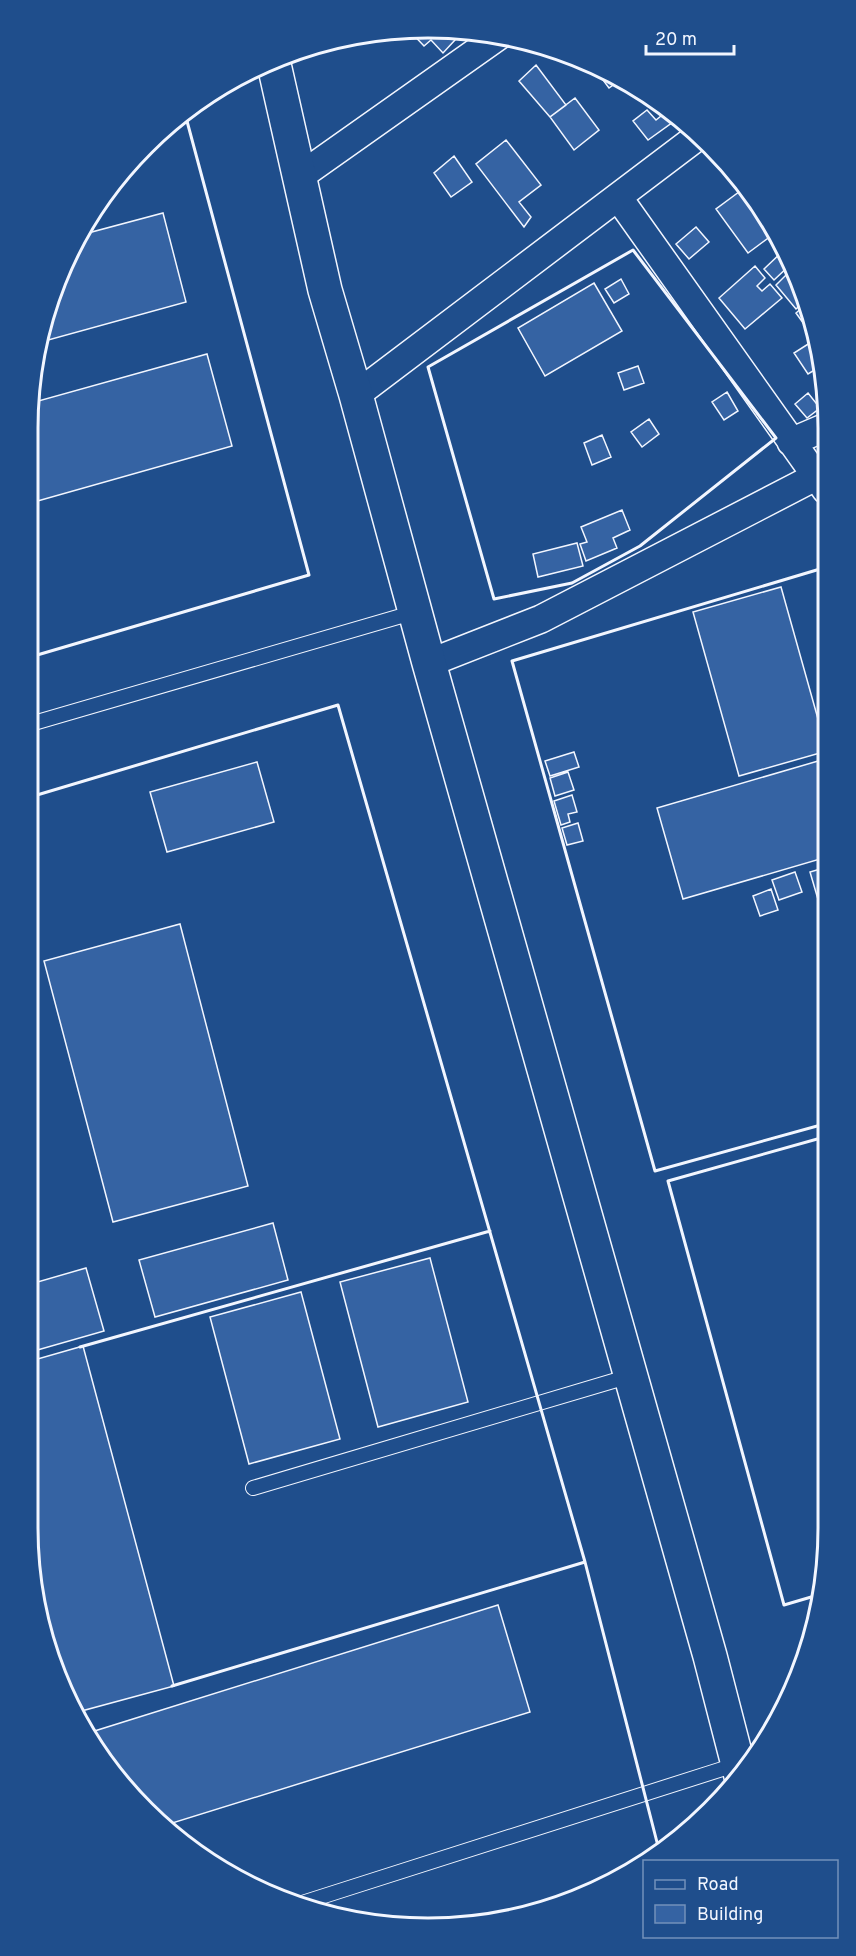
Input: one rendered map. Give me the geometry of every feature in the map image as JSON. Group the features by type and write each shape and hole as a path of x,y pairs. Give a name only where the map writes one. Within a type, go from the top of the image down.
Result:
{"main road":[{"path":"275,69 325,290 710,1656 738,1766"}],"street":[{"path":"299,177 489,43"},
{"path":"356,394 693,141"},
{"path":"618,197 818,480"},
{"path":"791,442 818,430"},
{"path":"429,663 541,619 818,485"}],"lane":[{"path":"38,722 415,612"},
{"path":"253,1488 630,1376"},
{"path":"311,1900 733,1772"}],"building":[{"path":"416,38 453,38 455,40 443,53 431,40 424,46"},
{"path":"536,65 566,105 550,117 519,81"},
{"path":"602,78 613,85 609,88"},
{"path":"575,98 599,130 574,150 550,117"},
{"path":"647,110 656,120 662,115 672,123 648,140 633,121"},
{"path":"506,140 541,185 519,202 531,217 524,227 476,164"},
{"path":"454,156 472,182 451,197 434,173"},
{"path":"739,192 769,238 748,253 716,209"},
{"path":"163,213 186,302 48,340 67,279 90,232"},
{"path":"696,227 709,242 689,259 676,244"},
{"path":"778,255 785,270 774,280 764,269"},
{"path":"755,266 765,278 757,286 762,291 770,284 782,298 745,329 719,298"},
{"path":"787,274 799,306 796,309 776,285"},
{"path":"621,279 629,294 614,303 605,289"},
{"path":"594,283 622,331 545,376 518,328"},
{"path":"800,309 804,324 796,313"},
{"path":"809,343 814,370 808,374 794,353"},
{"path":"207,354 232,446 38,501 38,401"},
{"path":"638,366 644,383 624,390 618,373"},
{"path":"727,392 738,411 724,420 712,402"},
{"path":"808,393 818,406 818,410 807,418 795,404"},
{"path":"649,419 659,434 642,447 631,432"},
{"path":"602,435 611,457 592,465 584,443"},
{"path":"622,510 630,530 613,538 617,548 586,561 580,544 587,542 581,527"},
{"path":"577,543 583,566 538,577 533,554"},
{"path":"781,587 818,719 818,754 739,776 693,612"},
{"path":"574,752 579,767 550,776 545,761"},
{"path":"818,761 818,860 683,899 657,808"},
{"path":"257,762 274,822 167,852 150,792"},
{"path":"568,772 574,790 555,796 550,778"},
{"path":"572,795 577,812 568,814 570,822 561,825 554,801"},
{"path":"578,823 583,841 567,845 562,828"},
{"path":"818,870 818,899 810,872"},
{"path":"795,872 802,892 779,900 772,880"},
{"path":"771,889 778,910 760,916 753,896"},
{"path":"180,924 248,1186 113,1222 44,961"},
{"path":"273,1223 288,1280 155,1317 139,1260"},
{"path":"430,1258 468,1402 378,1427 340,1282"},
{"path":"86,1268 104,1331 38,1350 38,1282"},
{"path":"301,1292 340,1439 249,1464 210,1317"},
{"path":"83,1346 174,1686 83,1711 58,1654 41,1579 38,1554 38,1359"},
{"path":"498,1605 530,1712 172,1823 118,1766 95,1731"}],"wall":[{"path":"38,655 309,575 187,121"},
{"path":"633,250 776,438 640,546 572,583 494,599 428,367 633,250"},
{"path":"818,570 512,661 655,1171 818,1126"},
{"path":"38,795 338,705 585,1562 657,1844"},
{"path":"812,1597 784,1605 668,1181 818,1139"},
{"path":"80,1347 490,1231"},
{"path":"172,1686 585,1562"}]}
